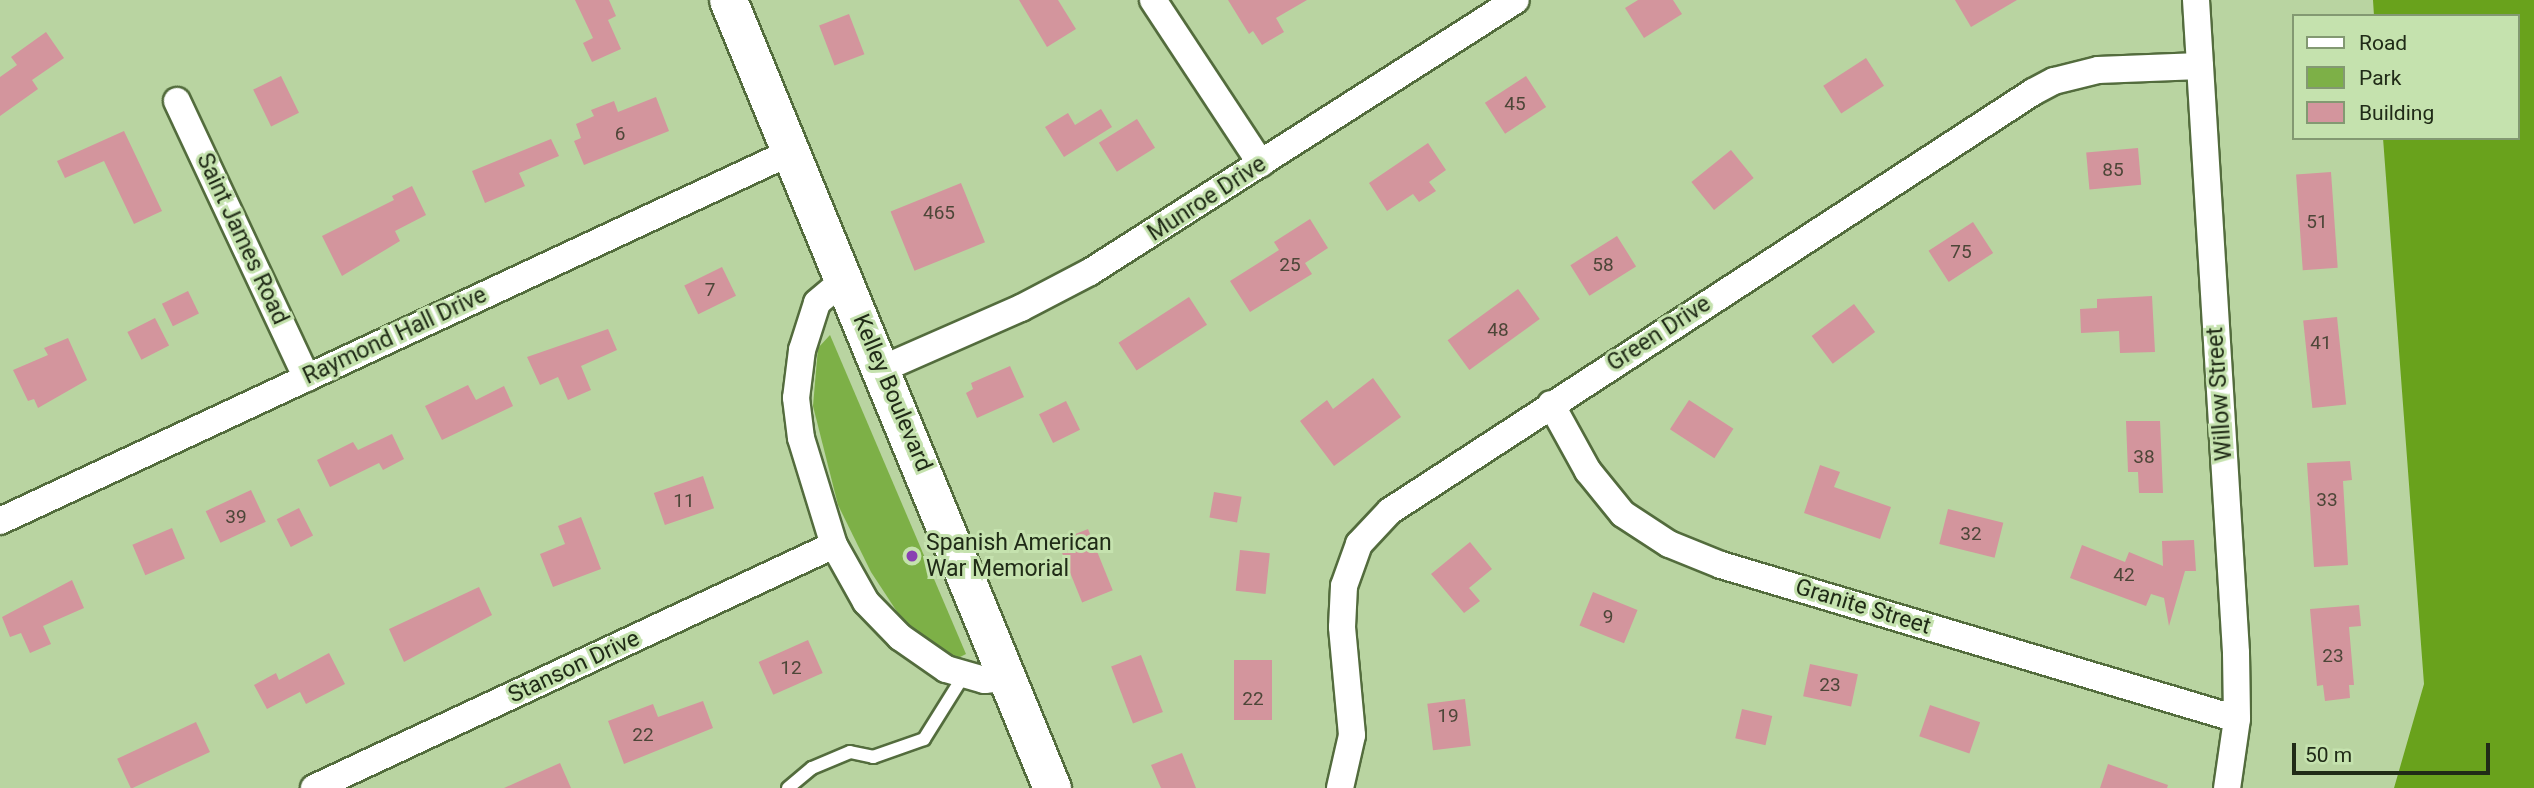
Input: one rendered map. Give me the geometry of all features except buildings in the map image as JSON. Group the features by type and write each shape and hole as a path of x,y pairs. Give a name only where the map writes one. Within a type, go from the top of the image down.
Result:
{"main road":[{"name":"Kelley Boulevard","path":"728,0 882,369 1052,788"}],"street":[{"path":"1153,0 1261,164"},
{"name":"Munroe Drive","path":"882,369 1021,308 1090,272 1516,0"},
{"name":"Willow Street","path":"2196,0 2237,719 2227,788"},
{"name":"Green Drive","path":"1340,788 1352,735 1342,608 1348,566 1359,544 1407,498 2054,81 2098,70 2200,66"},
{"name":"Saint James Road","path":"177,101 307,378"},
{"name":"Raymond Hall Drive","path":"0,521 791,152"},
{"path":"844,280 817,303 802,350 796,398 802,438 834,545 866,602 900,637 946,670 984,680 1008,678"},
{"name":"Granite Street","path":"1551,404 1588,471 1623,514 1669,544 1721,565 2237,719"},
{"name":"Stanson Drive","path":"314,788 834,545"}],"lane":[{"path":"788,788 812,768 850,752 873,757 924,739 964,675"}],"green space":[{"path":"2373,0 2534,0 2534,788 2394,788 2424,684 2383,140 2520,140 2520,14 2374,14"},
{"path":"830,335 966,654 960,657 948,657 909,630 871,572 838,505 813,406 818,348"}],"place":[{"name":"Spanish American War Memorial","path":"912,556"}]}
